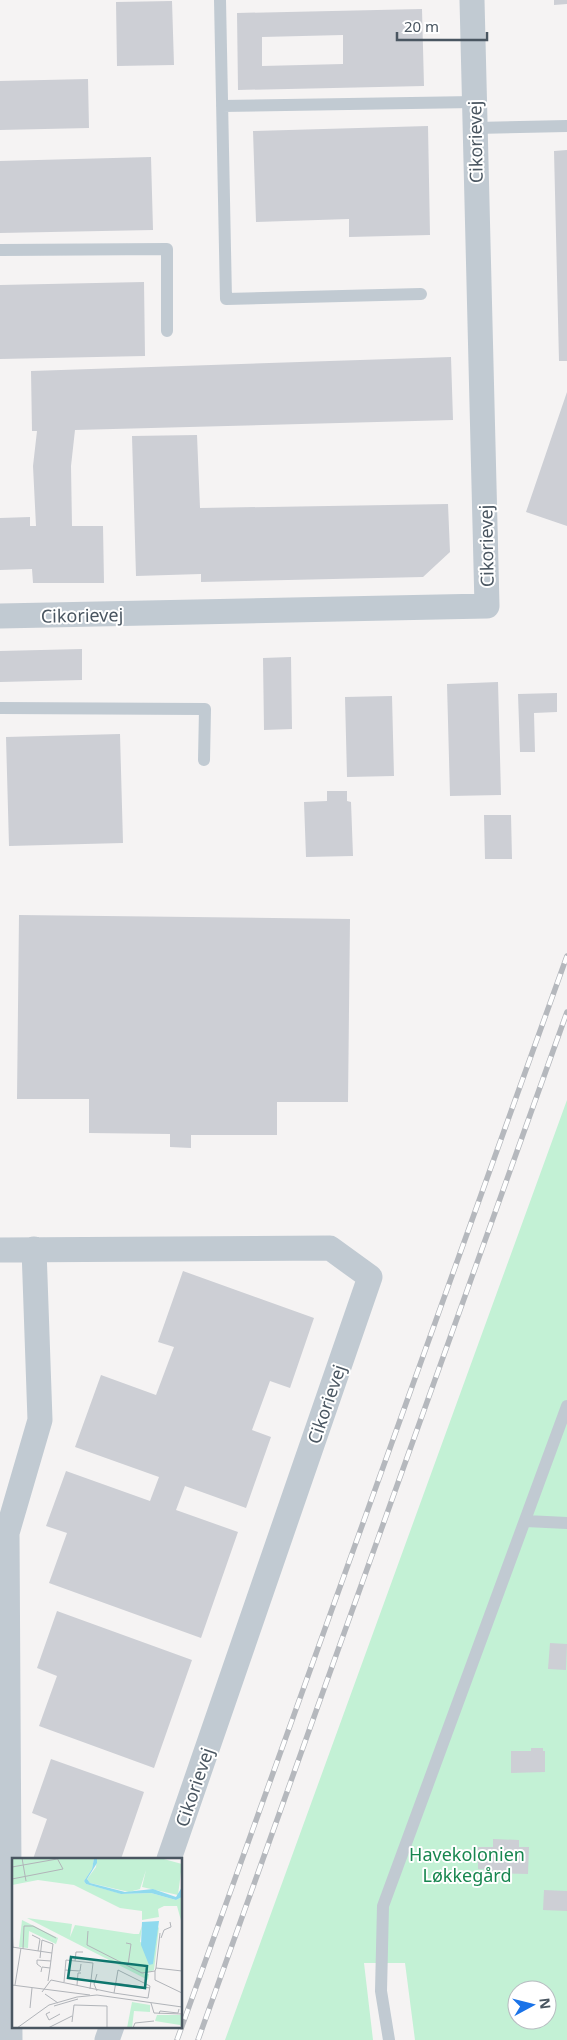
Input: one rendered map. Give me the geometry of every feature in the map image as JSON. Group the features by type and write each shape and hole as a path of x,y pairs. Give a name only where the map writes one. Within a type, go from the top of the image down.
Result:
{"street":[{"name":"Cikorievej","path":"0,616 488,606 472,0"},
{"name":"Cikorievej","path":"0,1250 330,1248 370,1277 169,1858"},
{"path":"10,2040 7,1533 40,1420 34,1249"},
{"path":"107,2040 111,2028"}],"lane":[{"path":"220,0 226,299 421,294"},
{"path":"222,106 474,102"},
{"path":"475,128 567,126"},
{"path":"0,250 167,249 167,332"},
{"path":"0,708 204,709 204,760"},
{"path":"389,2040 381,1991 383,1906 567,1406"},
{"path":"526,1521 567,1523"}],"green space":[{"name":"Havekolonien Løkkegård","path":"567,1100 567,2040 415,2040 405,1963 364,1963 373,2040 225,2040"}],"building":[{"path":"554,0 567,0 567,4 554,5"},
{"path":"172,1 174,65 117,66 116,2"},
{"path":"422,9 424,86 238,90 237,13","holes":["343,35 343,64 262,66 262,37"]},
{"path":"88,79 89,128 0,130 0,81"},
{"path":"428,126 430,235 349,237 349,219 256,222 253,131"},
{"path":"567,150 567,361 559,361 554,151"},
{"path":"151,157 153,230 0,233 0,161"},
{"path":"144,282 145,356 0,359 0,285"},
{"path":"451,357 453,420 75,430 71,466 72,526 103,526 104,583 33,583 32,569 0,570 0,518 30,517 30,526 36,526 33,466 37,431 32,431 31,371"},
{"path":"567,392 567,526 526,512"},
{"path":"197,435 200,508 448,504 450,552 423,577 201,582 201,574 136,576 132,436"},
{"path":"82,649 82,680 0,682 0,651"},
{"path":"291,657 292,729 264,730 263,658"},
{"path":"498,682 501,795 450,796 447,684"},
{"path":"557,693 557,712 534,713 535,752 520,752 518,694"},
{"path":"392,696 394,776 347,777 345,697"},
{"path":"120,734 123,843 9,846 6,737"},
{"path":"327,791 347,791 347,801 351,802 353,856 306,857 304,802 327,801"},
{"path":"484,815 511,815 512,859 485,859"},
{"path":"19,915 350,919 348,1102 277,1102 277,1135 191,1135 191,1148 170,1147 170,1134 89,1133 89,1099 17,1099"},
{"path":"183,1271 314,1318 290,1388 270,1381 252,1430 271,1437 246,1508 185,1486 176,1510 238,1532 201,1638 49,1583 67,1533 46,1526 66,1471 150,1501 159,1477 75,1447 101,1375 156,1395 174,1347 158,1342"},
{"path":"57,1611 192,1660 154,1768 39,1726 57,1676 37,1668"},
{"path":"550,1643 567,1644 566,1670 548,1669"},
{"path":"531,1748 543,1748 543,1751 545,1751 545,1772 511,1773 511,1751 531,1751"},
{"path":"51,1759 144,1792 121,1858 33,1858 47,1819 32,1813"},
{"path":"493,1839 519,1840 519,1847 529,1847 528,1874 492,1873 492,1870 478,1869 478,1847 493,1847"},
{"path":"544,1890 567,1891 567,1911 543,1910"}],"railway":[{"path":"182,2026 567,956"},
{"path":"198,2040 567,1012"},
{"path":"177,2040 181,2028"}]}
